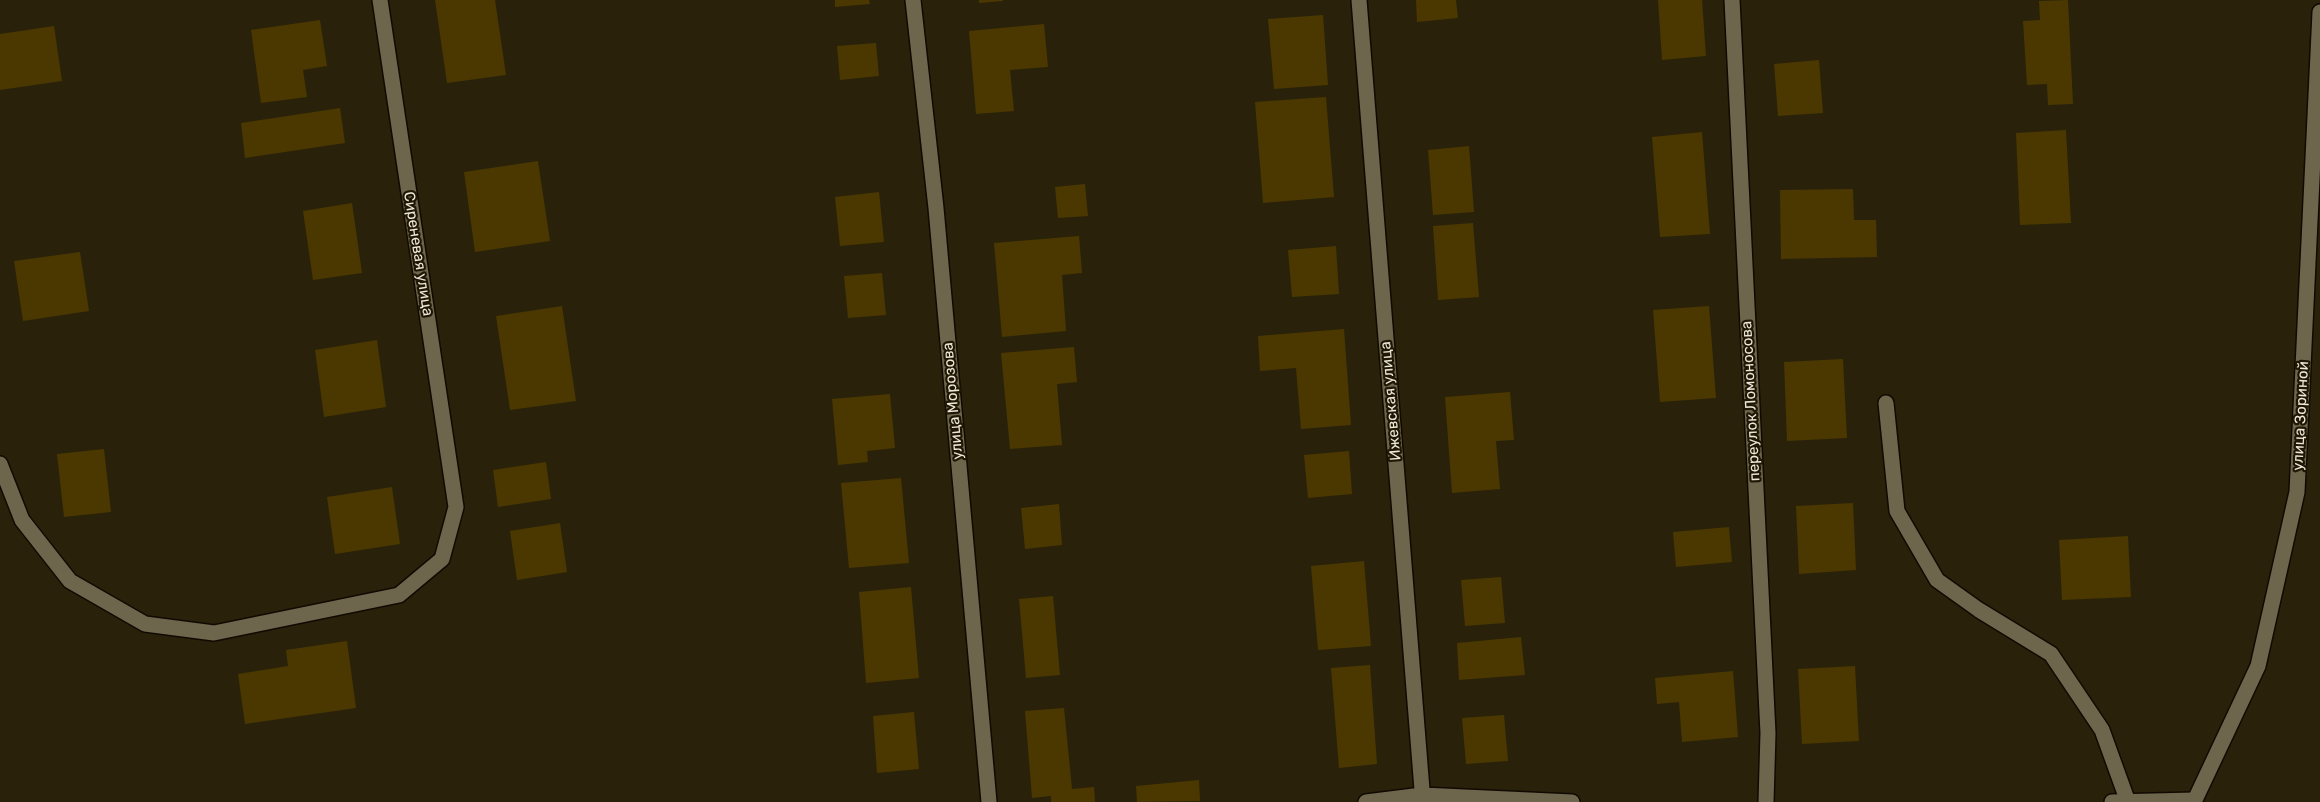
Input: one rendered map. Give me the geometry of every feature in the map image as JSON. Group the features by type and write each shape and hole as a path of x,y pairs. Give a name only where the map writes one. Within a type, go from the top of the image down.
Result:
{"street":[{"name":"Сиреневая улица","path":"0,464 22,520 70,582 145,624 214,633 399,595 442,559 456,507 380,0"},
{"name":"улица Морозова","path":"913,0 936,208 989,802"},
{"name":"Ижевская улица","path":"1359,0 1421,800"},
{"name":"переулок Ломоносова","path":"1732,0 1768,733 1766,802"},
{"name":"улица Зориной","path":"2194,801 2258,666 2297,492 2318,106 2320,12"},
{"path":"1886,403 1897,511 1937,580 1979,610 2051,654 2102,730 2128,802"},
{"path":"1366,802 1421,800 1572,802"},
{"path":"2112,802 2194,801"}],"building":[{"path":"435,0 495,0 506,75 447,83"},
{"path":"835,0 869,0 870,4 835,7"},
{"path":"979,0 1003,0 1003,1 979,3"},
{"path":"1416,0 1456,0 1458,18 1417,22"},
{"path":"1658,0 1702,0 1706,56 1662,60"},
{"path":"2068,0 2073,104 2048,105 2047,84 2027,85 2023,21 2040,20 2039,1"},
{"path":"1323,15 1328,85 1274,89 1268,19"},
{"path":"320,20 327,66 303,70 307,97 261,103 251,30"},
{"path":"1044,24 1048,67 1010,70 1014,111 976,114 969,31"},
{"path":"54,26 62,81 0,90 0,34"},
{"path":"876,43 879,76 840,80 837,46"},
{"path":"1819,60 1823,113 1778,116 1774,64"},
{"path":"1326,97 1334,197 1263,203 1255,102"},
{"path":"340,108 345,143 245,158 241,123"},
{"path":"2066,130 2071,223 2020,225 2016,133"},
{"path":"1702,132 1710,234 1660,237 1652,137"},
{"path":"1469,146 1474,212 1433,215 1428,150"},
{"path":"538,161 550,241 475,252 464,172"},
{"path":"1085,184 1088,216 1058,218 1055,187"},
{"path":"1853,189 1854,220 1876,220 1877,257 1781,259 1780,190"},
{"path":"879,192 884,242 840,246 835,197"},
{"path":"352,203 362,273 313,280 303,211"},
{"path":"1473,223 1479,297 1438,300 1433,226"},
{"path":"1079,236 1082,273 1062,275 1066,331 1002,337 994,243"},
{"path":"1336,246 1339,294 1292,297 1288,250"},
{"path":"80,252 89,311 23,321 14,261"},
{"path":"882,273 886,315 848,318 844,276"},
{"path":"562,306 576,401 510,410 496,316"},
{"path":"1709,306 1716,398 1660,402 1653,310"},
{"path":"1344,329 1351,425 1301,429 1296,368 1260,371 1258,336"},
{"path":"377,340 386,407 324,417 315,350"},
{"path":"1074,347 1077,382 1057,384 1062,445 1010,449 1001,353"},
{"path":"1843,359 1847,438 1787,441 1784,362"},
{"path":"1510,392 1514,440 1496,441 1500,489 1452,493 1445,397"},
{"path":"890,394 895,448 867,451 868,462 838,465 832,399"},
{"path":"104,449 111,512 64,517 57,454"},
{"path":"1349,451 1352,494 1308,498 1304,455"},
{"path":"546,462 551,499 498,507 493,470"},
{"path":"901,478 909,563 849,568 841,483"},
{"path":"392,487 400,544 335,554 327,497"},
{"path":"1853,503 1856,570 1799,574 1796,506"},
{"path":"1059,504 1062,545 1025,549 1021,508"},
{"path":"560,523 567,572 517,580 510,531"},
{"path":"1729,527 1732,562 1676,567 1673,532"},
{"path":"2128,536 2131,597 2062,600 2059,540"},
{"path":"1364,561 1371,646 1318,650 1311,566"},
{"path":"1501,577 1505,623 1465,626 1461,580"},
{"path":"911,587 919,678 866,683 859,592"},
{"path":"1053,596 1060,675 1026,678 1019,599"},
{"path":"1521,637 1525,675 1459,680 1457,643"},
{"path":"347,641 356,708 245,724 238,674 288,666 286,650"},
{"path":"1370,665 1377,764 1339,768 1331,668"},
{"path":"1855,666 1859,741 1802,744 1798,669"},
{"path":"1733,671 1738,737 1682,742 1679,702 1657,704 1655,678"},
{"path":"1064,708 1072,789 1094,787 1095,802 1051,802 1051,796 1032,798 1025,711"},
{"path":"914,712 919,769 877,773 873,716"},
{"path":"1504,715 1508,761 1466,764 1462,718"},
{"path":"1199,780 1200,801 1137,802 1136,786"}]}
